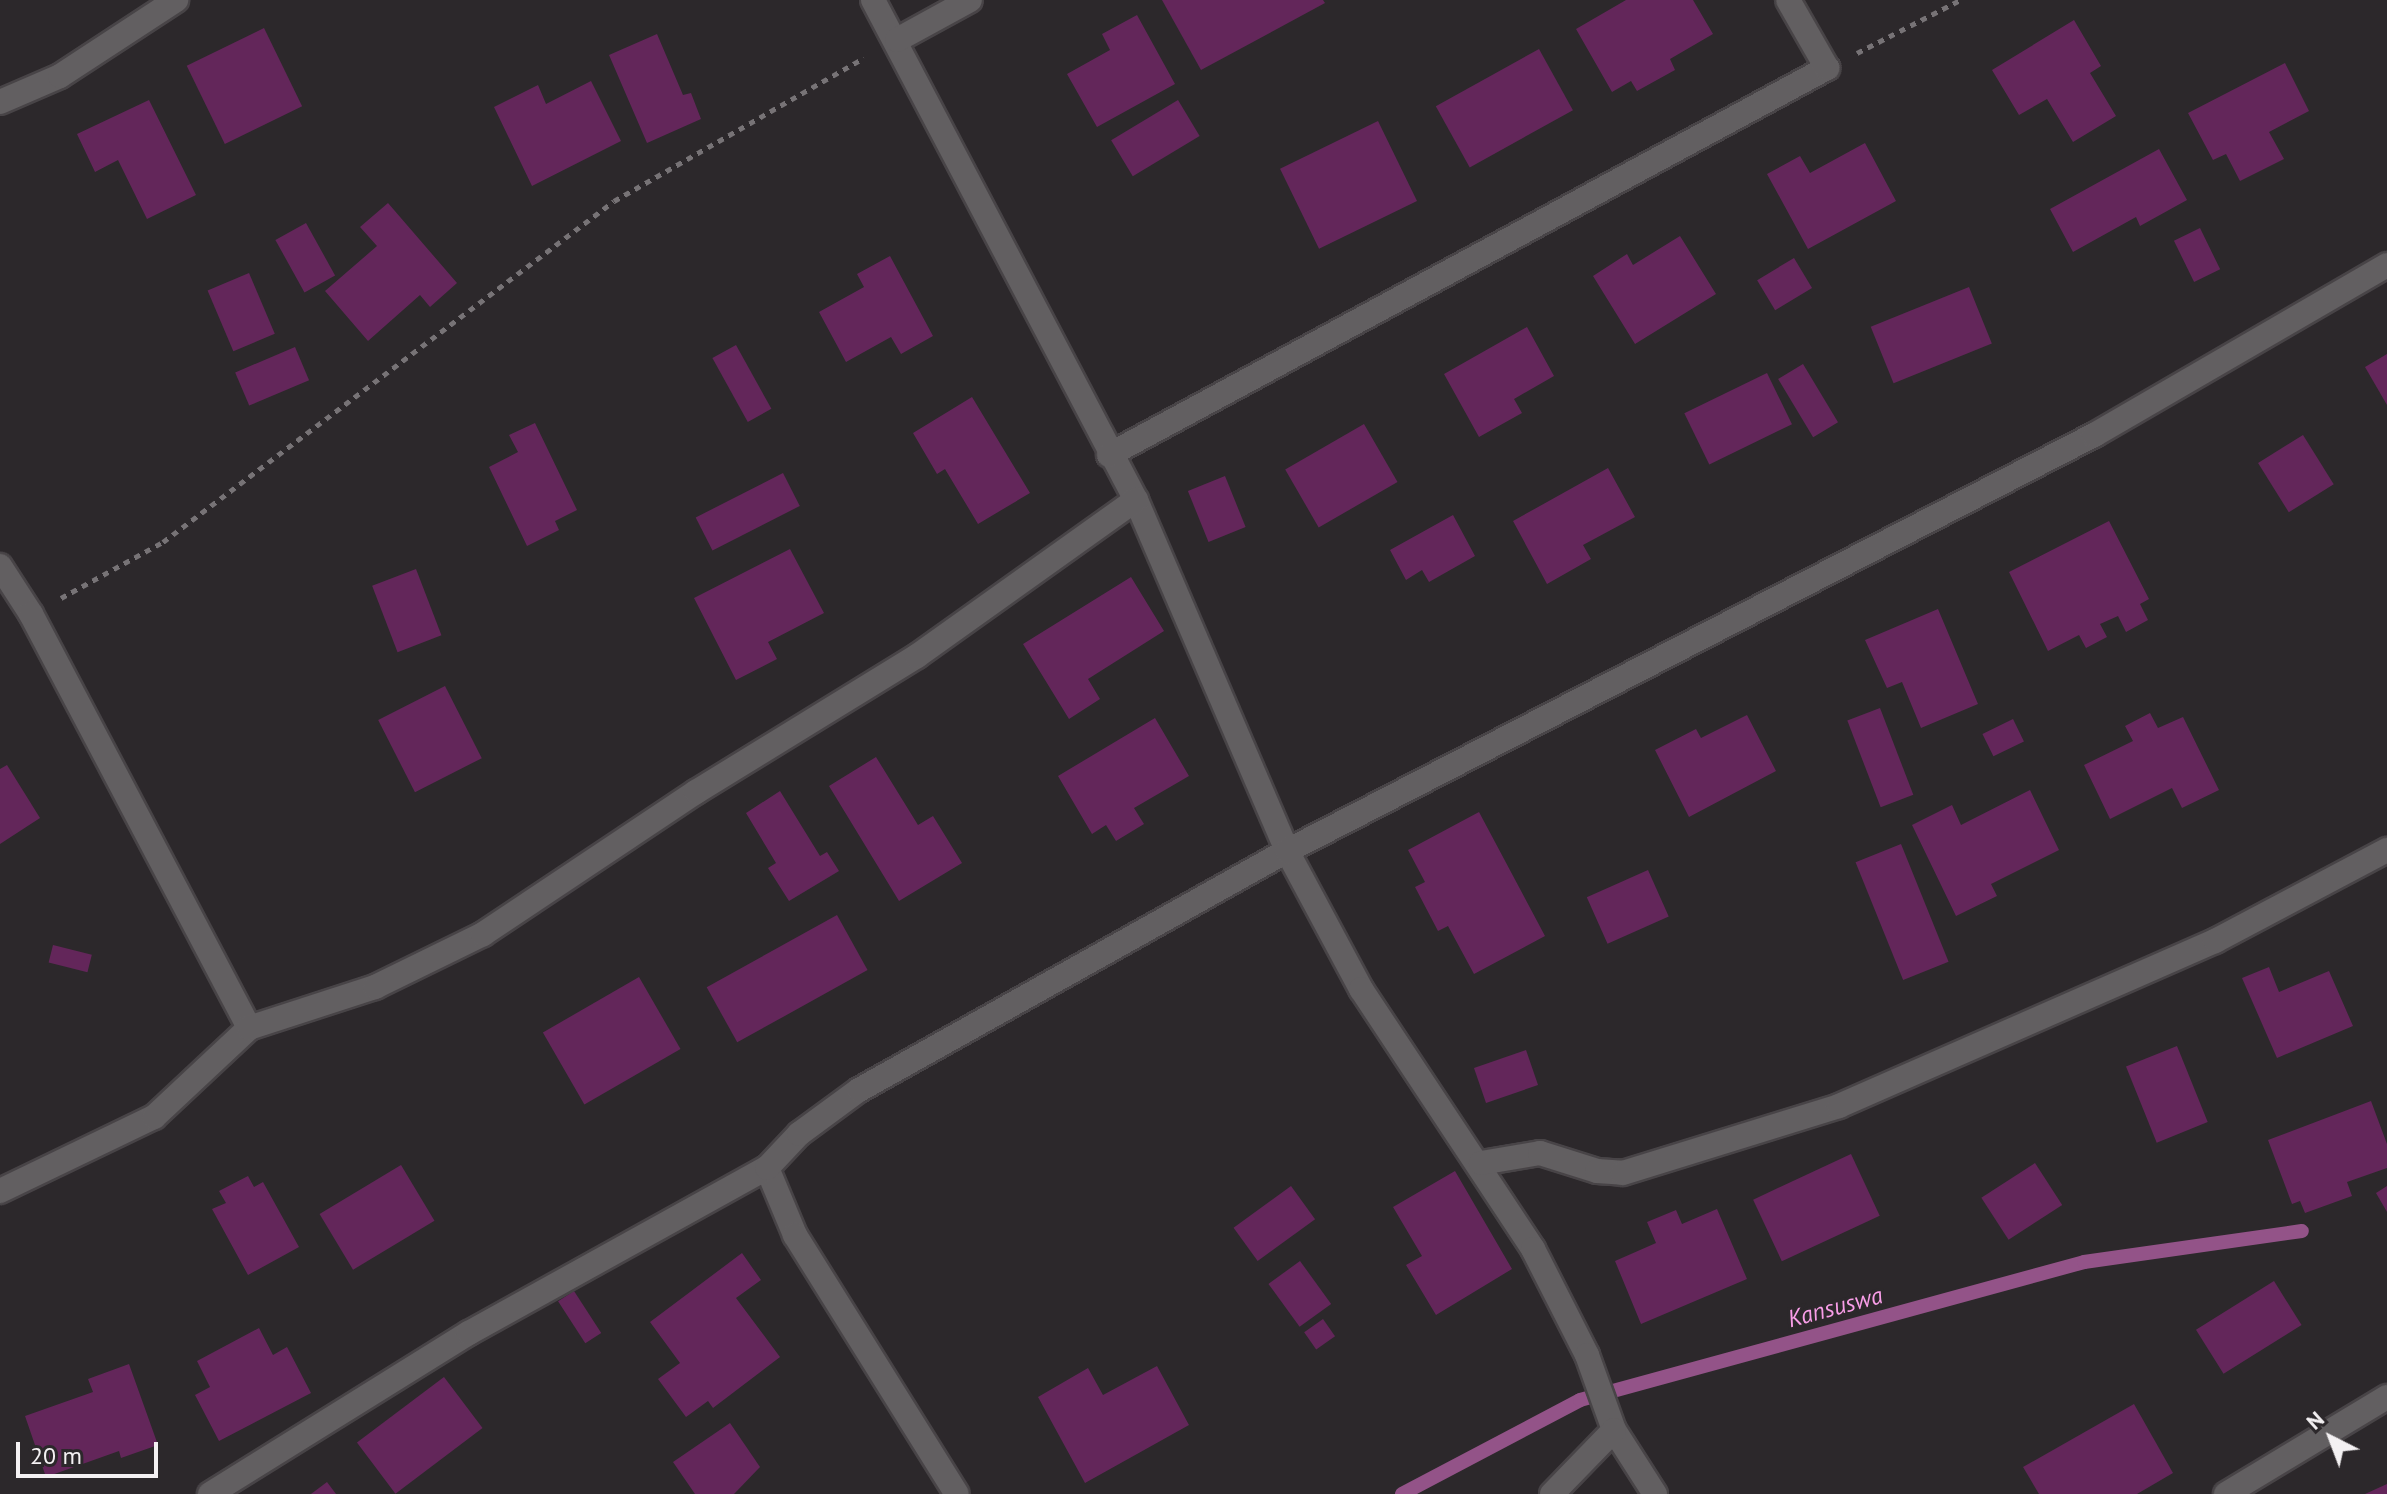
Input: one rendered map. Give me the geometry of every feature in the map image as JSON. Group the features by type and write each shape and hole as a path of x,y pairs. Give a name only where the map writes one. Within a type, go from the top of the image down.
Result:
{"street":[{"path":"0,102 60,76 176,0"},
{"path":"873,0 897,40 1109,455 1136,500 1287,851 1361,989 1481,1163 1533,1249 1587,1355 1610,1422 1655,1494"},
{"path":"897,40 970,0"},
{"path":"1109,455 1827,68 1788,0"},
{"path":"210,1494 469,1333 767,1168 799,1134 859,1090 1287,851 2094,435 2387,265"},
{"path":"0,1191 154,1117 249,1028 375,987 483,934 696,792 917,656 1136,500"},
{"path":"0,566 31,614 249,1028"},
{"path":"1481,1163 1540,1153 1597,1171 1623,1173 1839,1106 2176,959 2387,850"},
{"path":"767,1168 795,1235 957,1494"},
{"path":"2226,1494 2387,1397"},
{"path":"1552,1494 1610,1422"}],"path":[{"path":"1827,68 1960,0"},
{"path":"31,614 163,542 614,201 897,40"}],"building":[{"path":"1162,0 1323,0 1325,3 1201,70"},
{"path":"1626,0 1693,0 1713,34 1670,59 1675,70 1637,91 1631,81 1612,92 1576,29"},
{"path":"1137,15 1175,84 1097,127 1067,74 1110,50 1102,34"},
{"path":"2074,20 2101,66 2090,73 2116,116 2073,142 2047,99 2019,115 1992,70"},
{"path":"264,28 302,106 225,144 187,66"},
{"path":"657,34 683,95 691,93 701,119 647,143 609,55"},
{"path":"1539,49 1573,110 1470,167 1436,106"},
{"path":"2285,63 2309,111 2269,132 2284,159 2240,181 2226,154 2213,160 2188,113"},
{"path":"591,81 621,141 532,186 494,107 538,85 546,104"},
{"path":"149,100 196,195 147,219 118,160 95,172 77,134"},
{"path":"1178,100 1200,136 1133,176 1111,140"},
{"path":"1378,121 1417,201 1319,249 1280,169"},
{"path":"1865,143 1896,201 1808,249 1767,174 1800,156 1810,173"},
{"path":"2159,149 2187,200 2140,226 2136,217 2073,252 2050,209"},
{"path":"388,203 457,283 430,307 420,295 368,341 325,291 377,246 360,227"},
{"path":"306,223 335,275 304,292 275,240"},
{"path":"2200,228 2220,269 2194,282 2174,241"},
{"path":"1680,236 1716,294 1635,344 1593,276 1627,254 1633,265"},
{"path":"890,256 933,336 901,354 891,337 846,362 819,312 864,287 857,274"},
{"path":"1794,258 1812,288 1775,310 1757,280"},
{"path":"249,273 275,334 233,351 208,291"},
{"path":"1969,287 1992,344 1894,383 1871,327"},
{"path":"1527,327 1554,376 1514,399 1522,413 1479,437 1444,374"},
{"path":"736,345 771,409 748,422 712,358"},
{"path":"295,347 309,380 249,406 235,372"},
{"path":"2387,354 2387,405 2365,367"},
{"path":"1803,364 1838,422 1813,437 1778,379"},
{"path":"1767,373 1792,424 1709,465 1684,413"},
{"path":"972,397 1030,493 978,524 945,469 937,474 913,433"},
{"path":"535,423 577,510 555,521 559,530 527,546 489,467 518,452 509,435"},
{"path":"1364,424 1398,482 1319,528 1285,470"},
{"path":"2303,435 2334,484 2289,512 2258,463"},
{"path":"1608,468 1635,517 1583,545 1591,559 1547,584 1513,521"},
{"path":"783,473 800,506 712,550 696,517"},
{"path":"1225,476 1246,527 1209,542 1188,491"},
{"path":"1453,515 1475,556 1429,582 1422,570 1406,580 1390,550"},
{"path":"2109,521 2149,599 2140,604 2148,620 2126,632 2118,616 2100,624 2107,637 2086,648 2079,635 2048,651 2009,572"},
{"path":"790,549 824,613 768,642 777,659 736,680 694,598"},
{"path":"416,569 441,635 398,652 372,586"},
{"path":"1131,577 1164,631 1088,679 1100,699 1069,719 1023,644"},
{"path":"1938,609 1978,704 1921,728 1902,682 1887,688 1865,640"},
{"path":"445,686 482,758 415,792 378,720"},
{"path":"1880,708 1913,795 1881,807 1847,721"},
{"path":"2150,713 2158,728 2183,717 2219,790 2182,808 2172,788 2110,819 2084,765 2133,741 2125,726"},
{"path":"1747,715 1776,771 1689,817 1655,750 1696,729 1701,738"},
{"path":"1155,718 1189,776 1134,808 1144,824 1116,841 1106,825 1092,834 1058,776"},
{"path":"2013,719 2024,741 1993,756 1982,734"},
{"path":"876,757 918,825 933,816 962,863 899,901 829,786"},
{"path":"7,765 40,818 0,844 0,769"},
{"path":"2030,790 2059,850 1991,884 1997,896 1956,916 1912,825 1952,805 1961,825"},
{"path":"780,791 820,856 827,852 839,871 789,901 768,868 776,863 746,813"},
{"path":"1479,812 1545,936 1474,974 1448,926 1438,931 1415,887 1425,882 1408,850"},
{"path":"1901,844 1949,962 1903,980 1856,862"},
{"path":"1648,870 1669,917 1608,944 1587,897"},
{"path":"837,915 868,970 737,1042 707,987"},
{"path":"53,945 92,955 87,972 49,962"},
{"path":"2269,967 2279,992 2329,971 2353,1026 2277,1058 2242,978"},
{"path":"639,977 680,1049 584,1104 543,1032"},
{"path":"2177,1046 2208,1122 2157,1143 2126,1067"},
{"path":"1526,1050 1538,1085 1486,1103 1474,1068"},
{"path":"2371,1101 2387,1144 2387,1168 2347,1182 2352,1196 2305,1213 2300,1201 2292,1204 2268,1140"},
{"path":"1851,1154 1880,1216 1782,1261 1753,1200"},
{"path":"2035,1163 2062,1205 2009,1240 1981,1198"},
{"path":"401,1165 434,1221 353,1270 320,1214"},
{"path":"1455,1171 1512,1269 1436,1315 1406,1265 1422,1256 1393,1207"},
{"path":"248,1176 254,1187 263,1182 299,1247 248,1275 212,1209 226,1203 219,1191"},
{"path":"1291,1186 1315,1219 1258,1261 1234,1228"},
{"path":"2387,1186 2387,1212 2376,1193"},
{"path":"1717,1209 1747,1279 1641,1324 1615,1261 1656,1243 1647,1222 1676,1210 1682,1224"},
{"path":"742,1253 761,1280 736,1298 780,1357 713,1408 708,1401 686,1417 658,1379 680,1363 650,1322"},
{"path":"1300,1261 1331,1304 1300,1327 1268,1284"},
{"path":"2274,1281 2302,1325 2224,1374 2196,1330"},
{"path":"574,1291 601,1333 585,1343 558,1301"},
{"path":"1323,1319 1335,1336 1316,1349 1304,1332"},
{"path":"259,1328 273,1355 287,1347 311,1393 219,1441 195,1395 210,1387 197,1361"},
{"path":"129,1364 158,1445 121,1458 119,1451 46,1477 25,1416 93,1392 88,1379"},
{"path":"1157,1366 1189,1425 1085,1483 1038,1397 1088,1368 1103,1395"},
{"path":"444,1377 483,1428 395,1494 357,1443"},
{"path":"2134,1404 2173,1473 2137,1494 2039,1494 2023,1467"},
{"path":"730,1423 760,1467 734,1494 695,1494 673,1462"},
{"path":"327,1482 336,1494 311,1494"},
{"path":"2387,1484 2387,1494 2365,1494"}],"waterway":[{"name":"Kansuswa","path":"1402,1494 1580,1400 2084,1262 2302,1231"}]}
